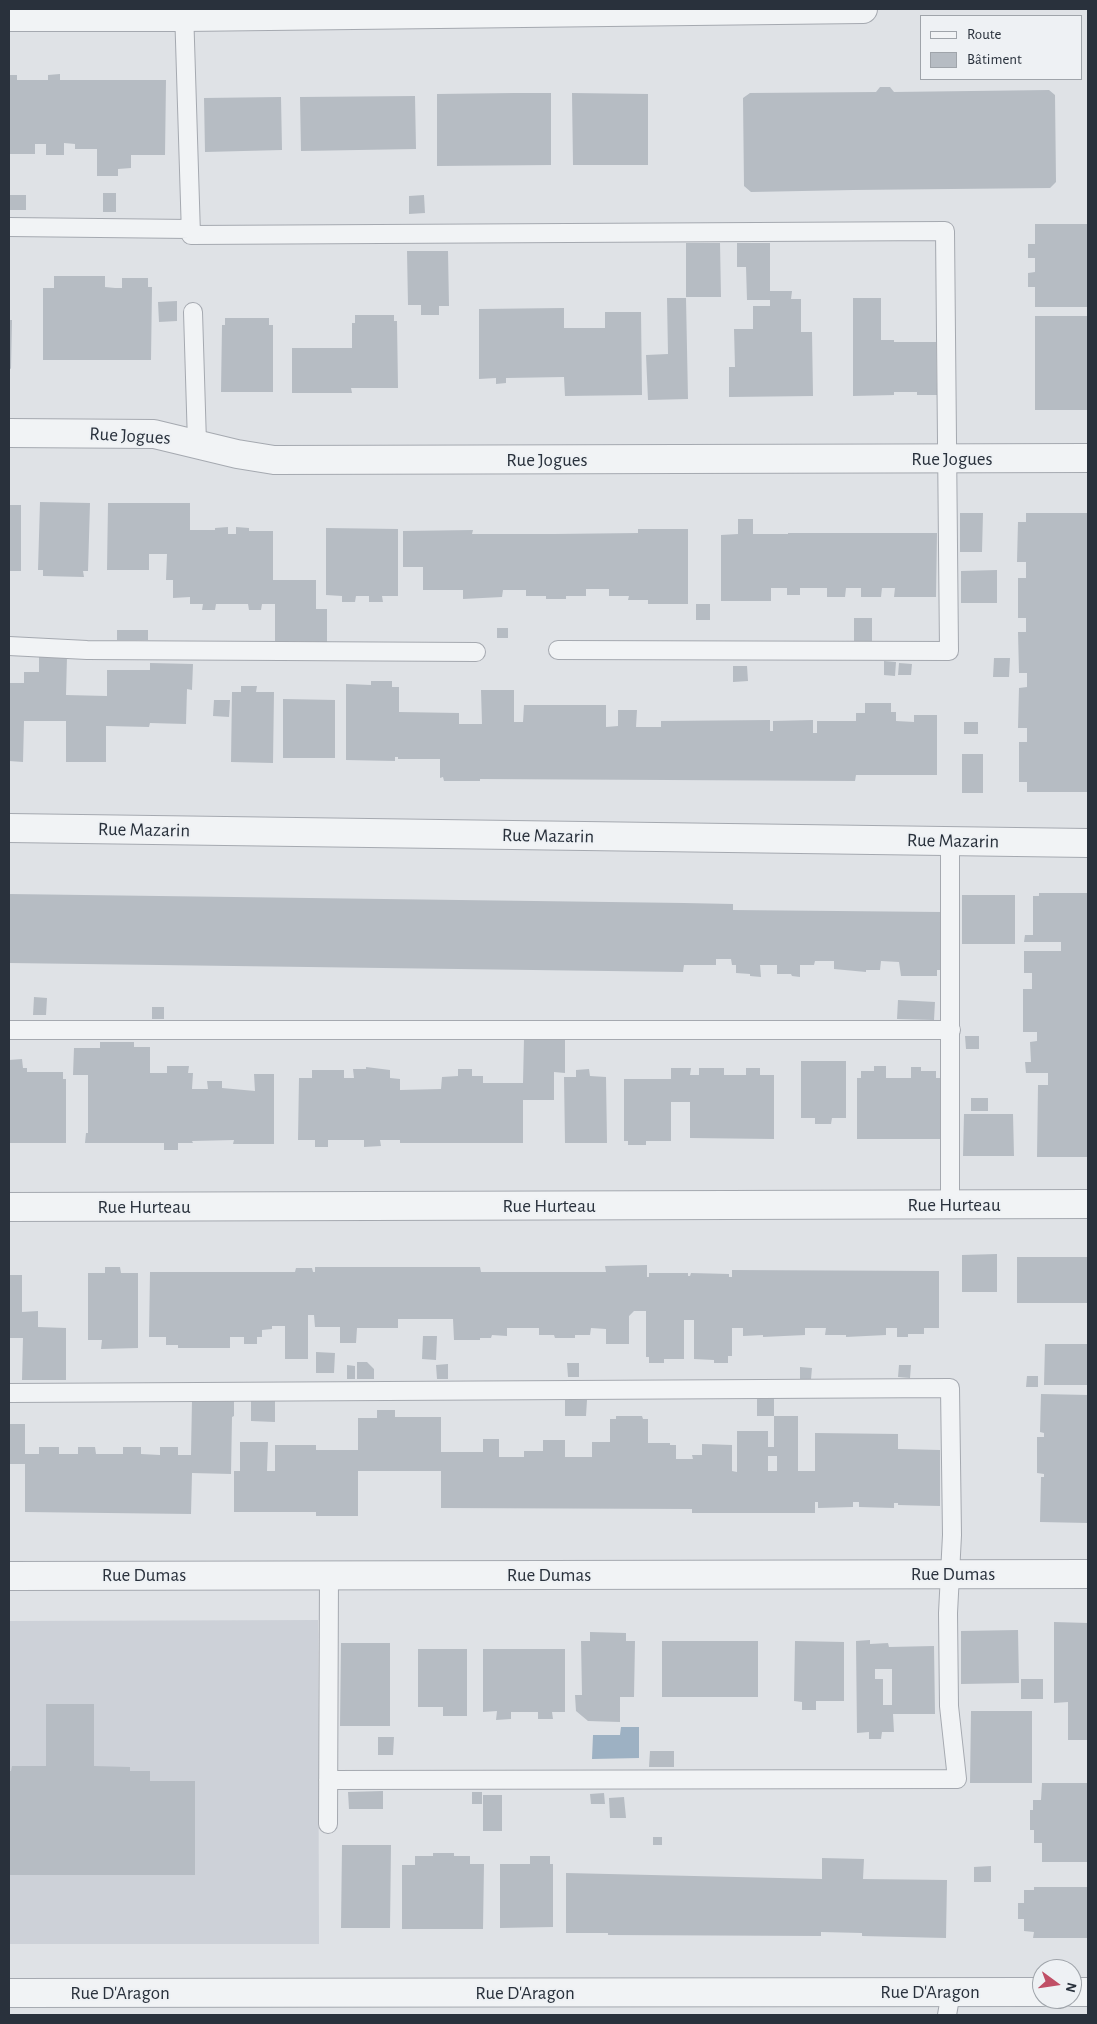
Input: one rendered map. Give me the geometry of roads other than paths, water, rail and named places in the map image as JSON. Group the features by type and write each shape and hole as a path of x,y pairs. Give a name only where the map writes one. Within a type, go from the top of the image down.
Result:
{"street":[{"path":"9,17 184,13 863,9"},
{"name":"Rue Jogues","path":"9,433 154,434 237,454 274,460 948,460 1088,458"},
{"name":"Rue Mazarin","path":"9,828 1088,843"},
{"name":"Rue Hurteau","path":"9,1207 1088,1204"},
{"name":"Rue Dumas","path":"9,1576 1088,1574"},
{"name":"Rue D'Aragon","path":"9,1993 949,2004 1032,1993"}],"lane":[{"path":"184,13 191,235 945,231 949,651 558,650"},
{"path":"9,227 190,229"},
{"path":"193,312 197,444"},
{"path":"9,646 87,650 476,652"},
{"path":"950,841 950,1205"},
{"path":"9,1030 951,1030"},
{"path":"9,1393 950,1388 952,1535 948,1613 949,1706 957,1779 328,1780"},
{"path":"328,1824 329,1575"}],"water":[{"path":"621,1727 639,1727 639,1758 592,1759 593,1735 620,1735"}]}
